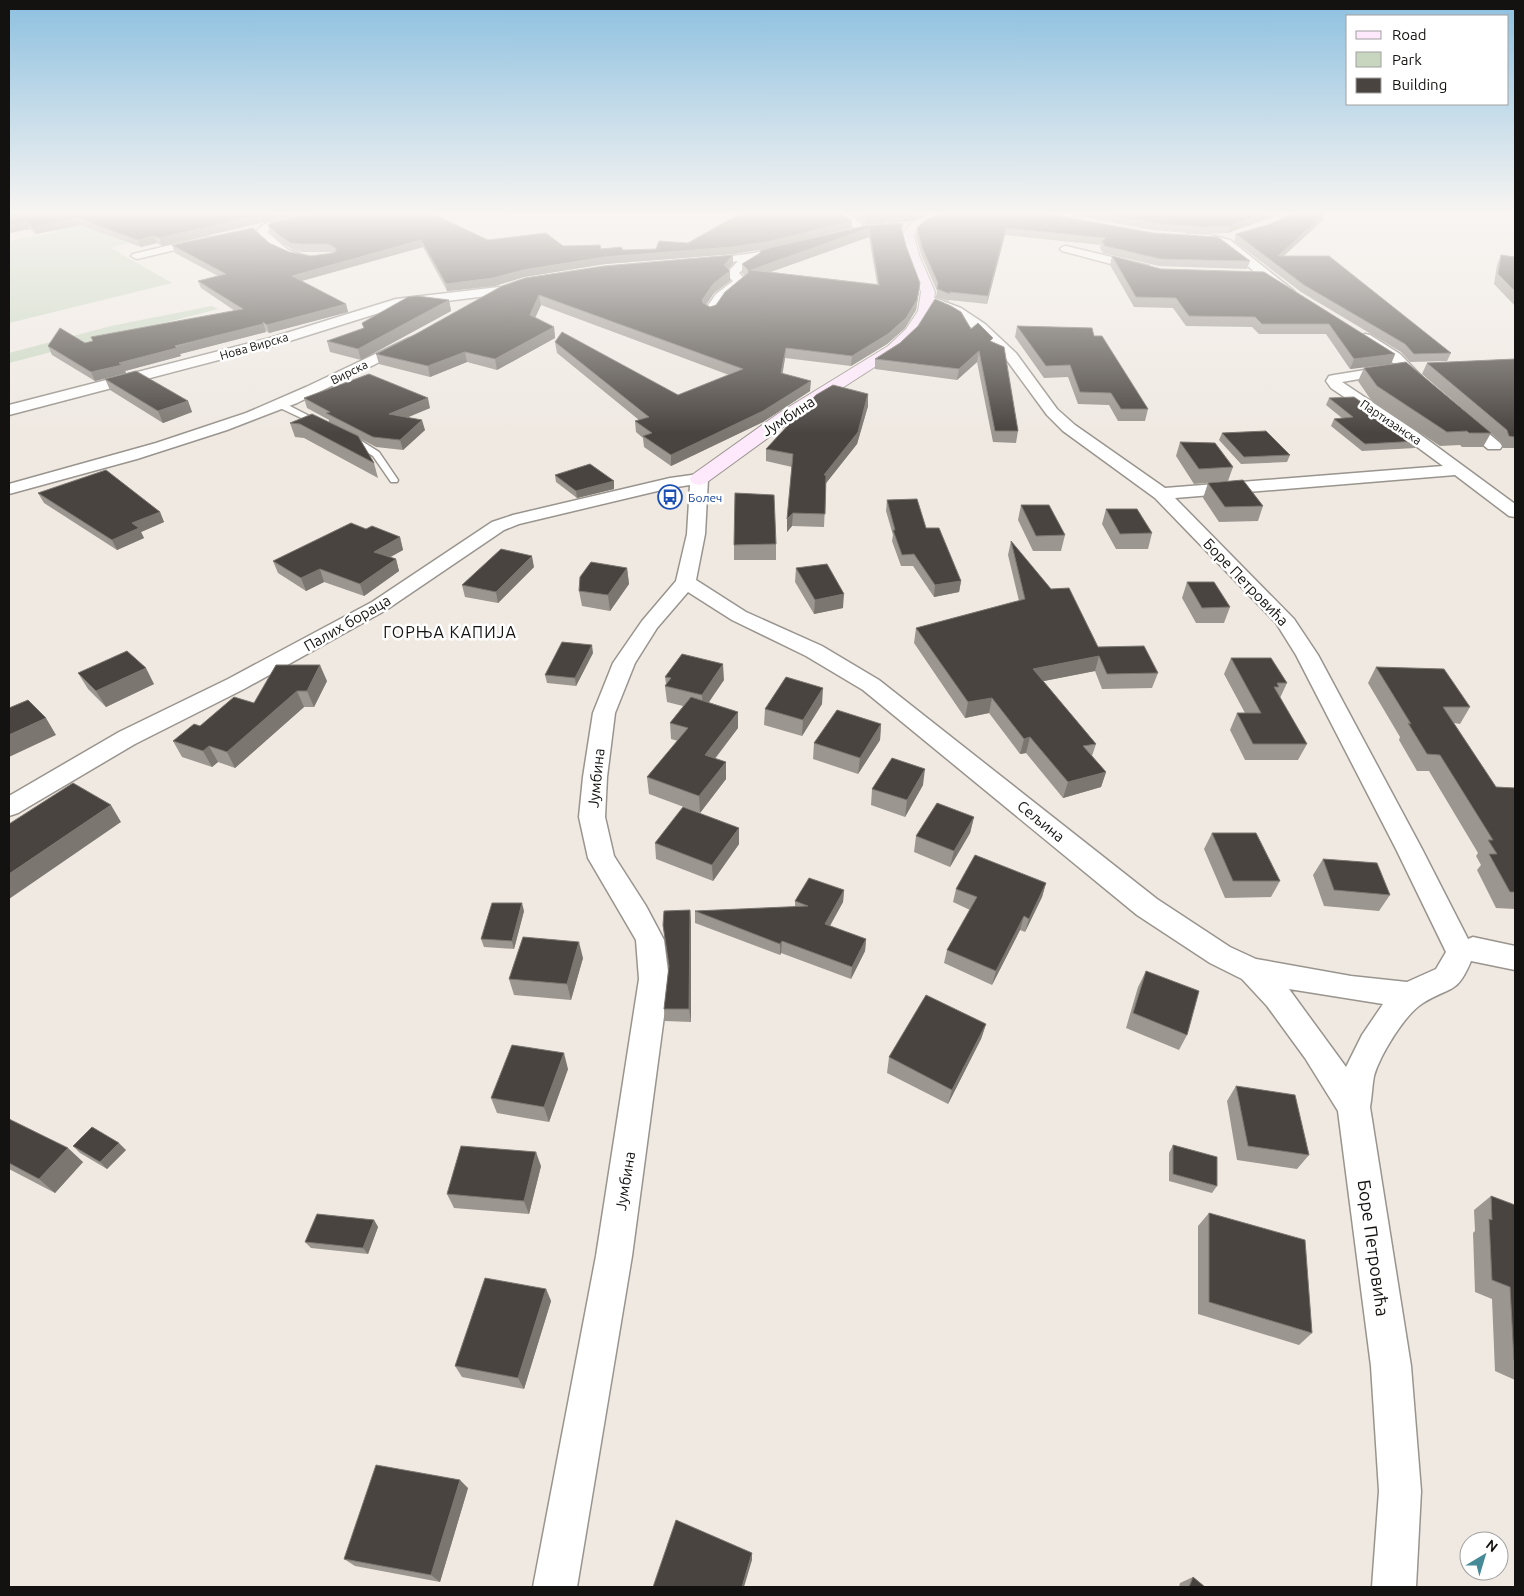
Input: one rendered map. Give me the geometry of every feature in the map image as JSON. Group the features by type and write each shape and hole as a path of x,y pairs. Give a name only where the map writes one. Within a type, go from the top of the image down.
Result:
{"street":[{"path":"710,311 720,297 736,285"},
{"path":"925,285 928,300"},
{"path":"1279,285 1296,297"},
{"path":"467,309 500,291 516,286"},
{"name":"Нова Вирска","path":"9,410 275,341 396,303 500,291"},
{"name":"Јумбина","path":"555,1587 614,1256 654,979 650,940 601,858 592,817 596,768 604,713 624,664 649,625 686,582 696,534 699,479 785,417 893,349 917,326 925,311 928,300"},
{"name":"Боре Петровића","path":"928,300 956,311 980,328 1011,356 1052,412 1063,423 1162,494 1284,618 1299,642 1409,849 1460,952 1454,970 1440,983 1410,995 1385,1025 1372,1046 1358,1077 1354,1108 1391,1366 1400,1491 1394,1587"},
{"path":"1353,331 1395,357 1402,363 1404,368 1434,394"},
{"name":"Вирска","path":"9,489 200,434 281,405 421,336"},
{"path":"1404,368 1422,368"},
{"name":"Партизанска","path":"1404,368 1344,376 1334,378 1333,381 1336,385 1411,435 1515,512"},
{"path":"1449,407 1494,446"},
{"path":"1162,494 1459,470"},
{"name":"Палих бораца","path":"9,808 127,738 278,662 379,606 498,526 513,520 670,483 699,479"},
{"name":"Сељина","path":"686,582 739,616 814,651 871,684 1147,907 1220,955 1252,970 1278,997 1305,1033 1354,1108"},
{"path":"1460,952 1474,950 1515,958"},
{"path":"1252,970 1351,988 1410,995"}],"lane":[{"path":"281,405 326,426"},
{"path":"344,435 371,449 394,480"}],"green space":[{"path":"9,285 162,285 9,323"},
{"path":"212,306 218,309 9,363 9,353 111,326"}],"building":[{"path":"205,285 310,285 346,304 267,325 263,322 263,324 175,346 177,348 119,363 122,365 91,372 48,346 60,328 85,343 93,341 91,337 243,309"},
{"path":"503,285 712,285 702,300 703,303 710,307 716,305 725,292 733,285 920,285 917,300 906,318 888,334 852,356 786,348 781,373 811,381 763,411 671,455 643,436 652,433 635,421 649,417 555,342 562,332 678,395 743,369 539,295 530,315 554,327 495,359 465,352 428,366 376,354"},
{"path":"938,285 991,285 988,296 949,292 950,294 937,289"},
{"path":"1129,285 1286,285 1395,354 1354,359 1329,324 1262,324 1255,317 1189,316 1176,298 1136,297"},
{"path":"1305,285 1366,285 1451,353 1414,354 1405,344"},
{"path":"417,296 449,300 358,349 327,341 364,328 362,323 408,297"},
{"path":"935,299 961,312 971,329 978,323 993,338 990,341 1004,347 1018,431 995,431 979,351 959,369 875,359 900,343 918,326"},
{"path":"1017,326 1092,328 1094,336 1102,336 1148,409 1121,409 1111,393 1080,392 1070,365 1046,366"},
{"path":"1515,359 1515,437 1509,436 1507,430 1427,363"},
{"path":"1406,362 1491,433 1447,432 1377,386 1364,368"},
{"path":"136,371 188,401 158,411 105,379"},
{"path":"369,374 428,398 389,414 422,420 400,440 373,437 326,413 330,412 304,398"},
{"path":"833,385 868,394 858,432 824,475 826,475 825,514 793,513 787,519 793,454 766,449 816,395"},
{"path":"1354,397 1418,441 1365,444 1334,419 1353,417 1329,398"},
{"path":"312,414 358,436 374,463 300,424 290,423"},
{"path":"1266,431 1290,455 1244,457 1222,433"},
{"path":"1180,442 1215,443 1233,467 1199,469"},
{"path":"590,464 614,481 576,491 555,475"},
{"path":"106,470 160,512 132,523 139,528 112,540 38,493"},
{"path":"1243,480 1263,506 1225,507 1208,483"},
{"path":"735,493 774,495 776,544 734,545"},
{"path":"917,499 926,528 939,528 961,581 935,585 914,554 902,555 893,530 895,530 887,500"},
{"path":"1021,505 1049,505 1065,535 1036,536"},
{"path":"1106,509 1137,509 1152,533 1120,534"},
{"path":"351,523 366,529 372,526 400,537 374,552 396,559 360,584 320,569 301,578 273,561"},
{"path":"1011,541 1051,589 1069,588 1098,647 1144,646 1158,673 1107,674 1099,656 1033,669 1096,744 1083,746 1106,772 1068,782 1030,737 1024,739 992,698 968,702 916,628 1025,599"},
{"path":"501,549 532,556 496,592 462,585"},
{"path":"591,562 627,568 608,595 579,591 580,577"},
{"path":"827,564 844,594 815,600 796,568"},
{"path":"1187,582 1214,582 1230,607 1202,608"},
{"path":"562,642 592,645 575,678 545,675"},
{"path":"127,651 146,668 96,691 78,673"},
{"path":"682,654 723,664 702,695 665,686 671,678 665,677"},
{"path":"1231,658 1271,658 1287,683 1277,683 1279,687 1274,687 1307,744 1253,744 1237,713 1261,713"},
{"path":"276,665 320,665 307,691 297,691 227,752 209,746 203,751 173,741 194,724 200,726 234,697 254,703"},
{"path":"1376,667 1444,669 1470,707 1443,707 1496,787 1515,788 1515,892 1510,892 1489,854 1497,854 1488,840 1493,840 1440,755 1427,754"},
{"path":"786,677 823,688 803,720 765,709"},
{"path":"691,697 738,712 705,755 726,762 699,796 647,777 688,728 670,723"},
{"path":"28,700 46,718 9,735 9,708"},
{"path":"837,710 881,724 860,758 814,743"},
{"path":"892,758 925,769 907,800 872,789"},
{"path":"73,783 111,805 9,874 9,824"},
{"path":"937,803 974,817 954,851 916,836"},
{"path":"683,807 739,828 712,865 655,843"},
{"path":"1212,833 1256,833 1280,881 1233,881"},
{"path":"975,855 1046,883 1029,919 1024,916 996,971 947,950 977,897 956,889"},
{"path":"1323,859 1377,863 1390,895 1334,890"},
{"path":"809,878 844,890 825,924 866,939 852,967 782,941 780,944 695,911 808,906 795,901"},
{"path":"492,903 522,903 512,941 481,939"},
{"path":"690,910 689,1009 664,1009 669,966 663,925 664,911"},
{"path":"523,937 579,942 567,984 509,979"},
{"path":"1146,971 1199,991 1187,1035 1133,1013"},
{"path":"926,995 986,1024 952,1090 889,1057"},
{"path":"512,1045 564,1053 544,1107 491,1098"},
{"path":"1236,1086 1295,1095 1309,1155 1248,1146"},
{"path":"9,1119 68,1148 39,1179 9,1163"},
{"path":"92,1127 119,1143 100,1162 73,1146"},
{"path":"1173,1145 1217,1157 1217,1186 1173,1174"},
{"path":"461,1146 536,1152 524,1201 447,1194"},
{"path":"1491,1196 1515,1205 1515,1360 1510,1287 1492,1280 1489,1219 1492,1220"},
{"path":"1209,1213 1305,1240 1312,1333 1209,1302"},
{"path":"317,1214 374,1220 363,1248 305,1242"},
{"path":"485,1278 546,1289 518,1378 455,1366"},
{"path":"376,1465 460,1480 431,1575 344,1559"},
{"path":"676,1520 752,1553 742,1587 653,1587"},
{"path":"1193,1577 1205,1587 1189,1587"}],"place":[{"name":"Болеч","path":"670,497"}],"district":[{"name":"ГОРЊА КАПИЈА","path":"450,632"}]}
